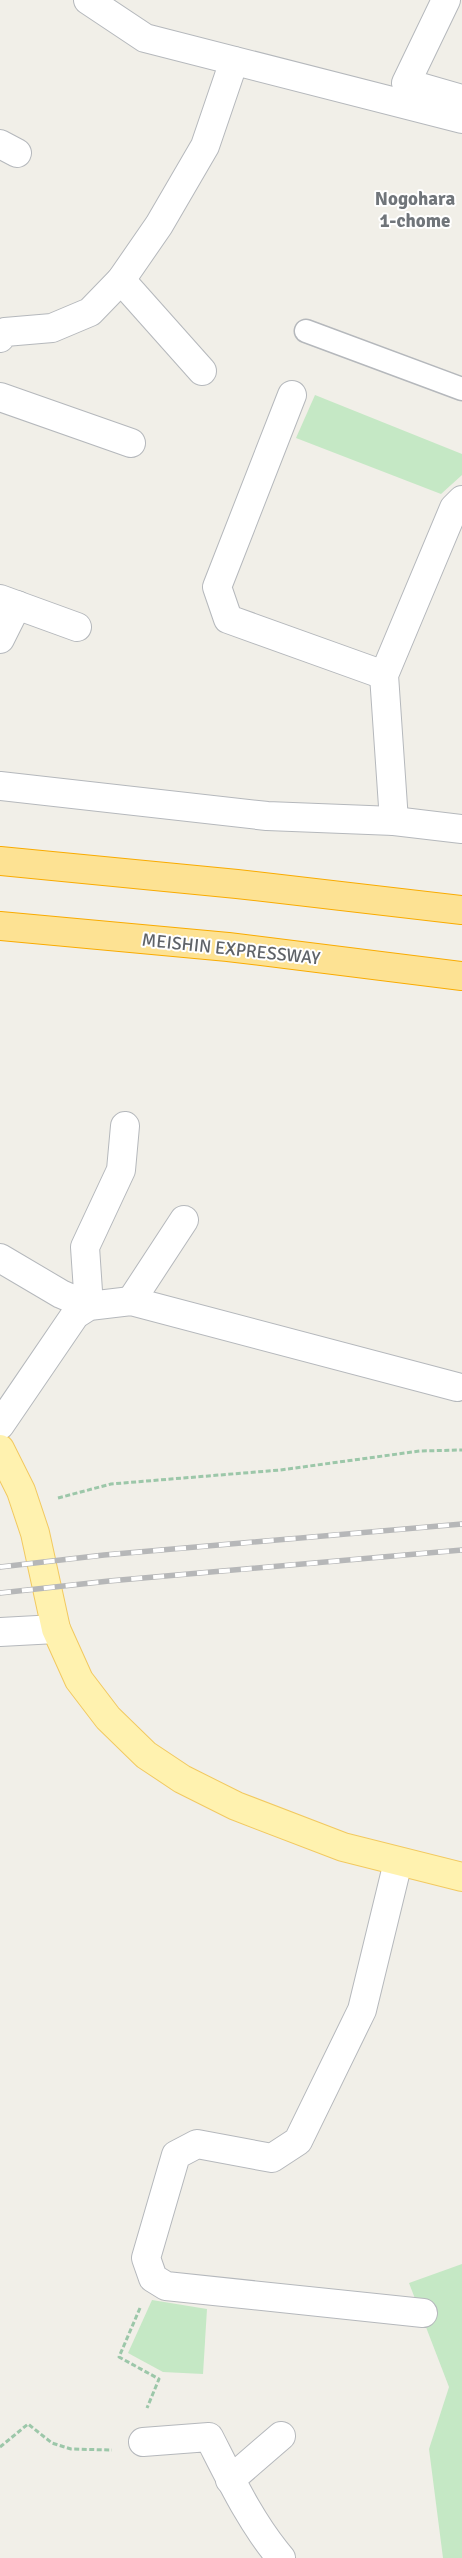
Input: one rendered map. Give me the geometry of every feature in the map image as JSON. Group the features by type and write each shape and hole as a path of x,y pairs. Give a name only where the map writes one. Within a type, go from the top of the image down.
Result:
{"highway":[{"path":"0,862 237,884 462,910"},
{"name":"MEISHIN EXPRESSWAY","path":"0,926 228,947 462,976"}],"main road":[{"path":"0,1449 21,1491 35,1534 56,1629 80,1680 108,1718 146,1755 182,1779 236,1806 344,1847 462,1877"}],"street":[{"path":"88,0 145,38 462,119"},
{"path":"446,0 406,83 462,99"},
{"path":"0,338 5,332 52,328 90,312 121,280 159,225 205,146 234,61"},
{"path":"121,280 202,371"},
{"path":"292,395 217,587 228,619 384,676"},
{"path":"0,397 131,443"},
{"path":"394,821 384,676 454,508 462,500"},
{"path":"0,639 9,602 77,627"},
{"path":"0,786 267,816 394,821 462,828"},
{"path":"89,1306 85,1247 121,1170 125,1126"},
{"path":"131,1301 184,1220"},
{"path":"0,1258 61,1294 89,1306"},
{"path":"0,1425 75,1315 89,1306 131,1301 457,1387"},
{"path":"0,1632 56,1629"},
{"path":"398,1862 362,2010 298,2142 272,2158 197,2144 176,2155 146,2258 153,2278 166,2286 423,2313"},
{"path":"230,2480 281,2436"},
{"path":"143,2442 209,2438 230,2480 270,2545 281,2558"}],"lane":[{"path":"306,331 462,389"}],"path":[{"path":"26,1507 111,1484 280,1470 420,1450 462,1450"},
{"path":"0,2447 28,2424 52,2443 71,2449 106,2452 143,2442 139,2429 159,2379 119,2357 153,2278"}],"green space":[{"path":"315,395 462,454 462,475 441,494 296,438"},
{"path":"462,2264 462,2558 443,2558 429,2449 449,2387 409,2283"},
{"path":"152,2300 207,2309 203,2374 163,2372 128,2353"}],"railway":[{"path":"0,1567 104,1555 462,1524"},
{"path":"0,1593 109,1581 462,1550"}],"district":[{"name":"Nogohara 1-chome","path":"415,209"}]}
